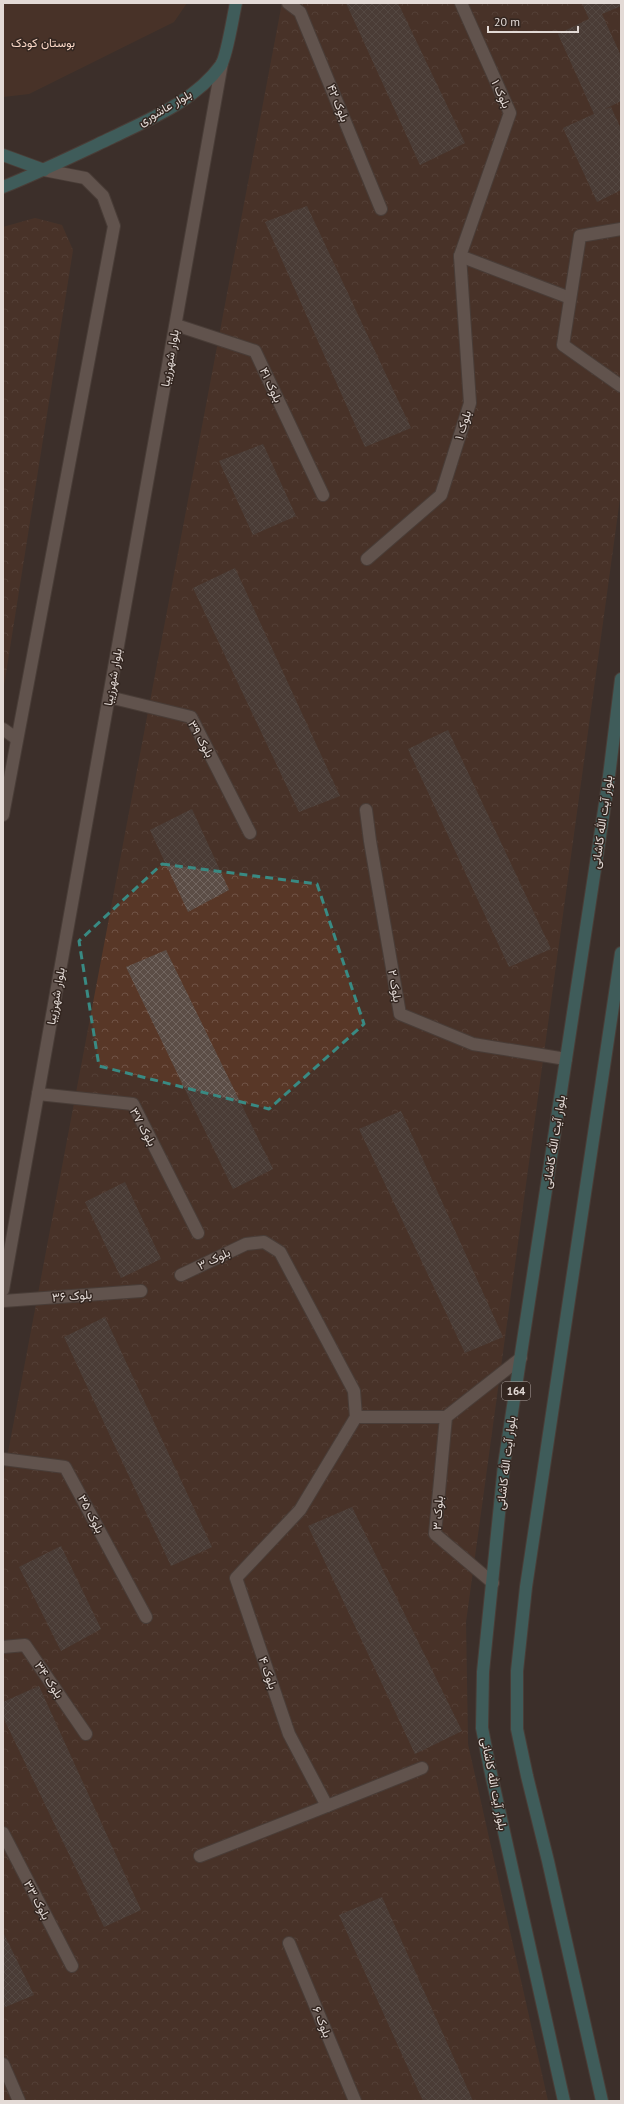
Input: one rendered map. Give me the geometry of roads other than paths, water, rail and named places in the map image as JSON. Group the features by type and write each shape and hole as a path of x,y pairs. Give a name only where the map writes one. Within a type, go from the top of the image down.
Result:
{"main road":[{"name":"بلوار عاشوری","path":"3,187 44,170 180,102 203,85 222,63 236,3"},
{"path":"3,155 44,170"},
{"name":"بلوار آیت الله کاشانی","path":"564,2101 499,1812 482,1728 483,1672 504,1465 608,784 621,678"},
{"path":"602,2101 548,1861 526,1776 518,1728 517,1671 526,1587 621,953"}],"street":[{"name":"بلوک ۴۲","path":"288,3 300,12 381,209"},
{"name":"بلوک ۱","path":"367,559 440,495 470,403 460,256 510,113 461,3"},
{"name":"بلوار شهرزیبا","path":"3,1290 222,63"},
{"path":"3,815 114,226 103,196 85,178 44,170"},
{"path":"621,229 580,236 563,345 621,386"},
{"path":"460,256 570,298"},
{"name":"بلوک ۴۱","path":"176,325 256,352 323,495"},
{"name":"بلوک ۳۹","path":"109,697 191,717 250,833"},
{"path":"3,729 17,739"},
{"name":"بلوک ۲","path":"366,810 370,842 400,1014 473,1044 566,1059"},
{"name":"بلوک ۳۷","path":"38,1094 133,1104 198,1233"},
{"name":"بلوک ۳","path":"181,1275 246,1244 264,1242 280,1252 354,1392 356,1417"},
{"name":"بلوک ۳۶","path":"3,1301 141,1291"},
{"path":"356,1417 446,1417 521,1358"},
{"name":"بلوک ۴","path":"328,1806 289,1734 236,1578 300,1510 356,1417"},
{"name":"بلوک ۳","path":"446,1417 435,1534 493,1583"},
{"name":"بلوک ۳۵","path":"3,1459 65,1467 146,1617"},
{"name":"بلوک ۳۴","path":"3,1647 26,1645 86,1734"},
{"path":"200,1856 422,1768"},
{"name":"بلوک ۳۳","path":"3,1834 72,1966"},
{"name":"بلوک ۶","path":"289,1943 355,2101"},
{"path":"3,2064 19,2101"}],"park label":[{"name":"بوستان کودک","path":"43,43"}]}
